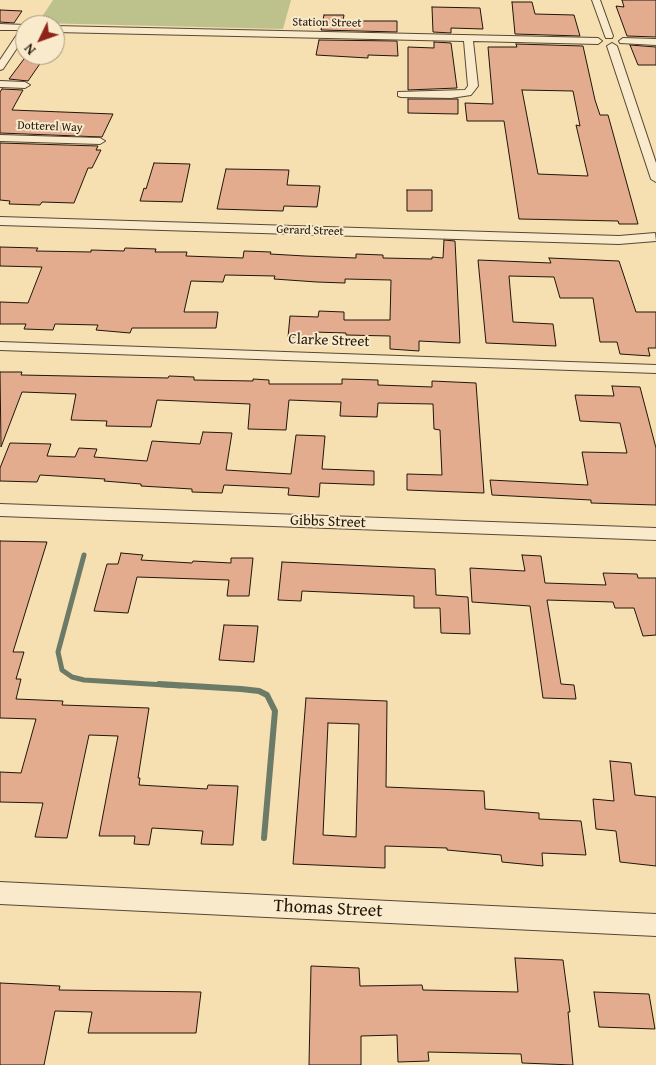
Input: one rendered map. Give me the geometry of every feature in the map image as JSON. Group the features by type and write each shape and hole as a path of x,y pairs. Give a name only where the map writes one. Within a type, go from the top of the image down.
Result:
{"street":[{"path":"596,0 656,179"},
{"path":"0,27 15,28"},
{"name":"Station Street","path":"65,29 656,42"},
{"path":"401,94 461,95 468,93 473,86 468,39"},
{"path":"0,67 15,44"},
{"path":"0,84 25,85"},
{"name":"Dotterel Way","path":"0,138 100,141"},
{"name":"Gerard Street","path":"0,221 656,242"},
{"name":"Clarke Street","path":"0,346 656,369"},
{"name":"Gibbs Street","path":"0,510 656,534"},
{"name":"Thomas Street","path":"0,894 656,925"}],"green space":[{"path":"53,0 291,0 283,29 65,24 65,15 43,15"}],"building":[{"path":"622,0 656,0 656,37 627,36 616,6 624,7"},
{"path":"512,2 532,2 535,14 574,15 580,36 515,34"},
{"path":"432,7 480,8 483,29 451,28 451,33 433,32"},
{"path":"0,10 22,11 19,15 15,15 14,23 0,22"},
{"path":"324,15 344,15 343,21 397,21 397,32 321,30"},
{"path":"319,40 397,41 398,56 368,55 368,58 316,55"},
{"path":"434,42 451,43 457,88 408,90 408,47 434,48"},
{"path":"516,44 583,46 595,100 600,115 608,115 638,224 619,224 618,221 519,219 504,121 467,121 465,103 493,104 488,47 517,47","holes":["522,90 573,91 580,126 576,125 588,176 538,174"]},
{"path":"630,45 656,47 656,65 638,65"},
{"path":"20,65 39,65 28,81 9,79"},
{"path":"2,89 23,90 12,110 113,114 102,137 0,133 0,92"},
{"path":"408,99 458,99 458,114 408,113"},
{"path":"0,143 98,146 96,150 101,150 92,168 88,168 74,203 9,204 10,201 0,200"},
{"path":"154,163 190,164 182,202 140,201"},
{"path":"226,169 289,170 287,185 320,186 317,207 284,206 283,211 217,209"},
{"path":"407,190 432,190 432,211 407,211"},
{"path":"444,240 455,241 460,343 419,341 419,351 390,349 390,336 314,332 314,338 288,337 290,316 318,317 319,311 344,312 344,320 390,320 391,280 345,279 345,283 274,279 275,276 225,275 223,282 191,281 184,312 218,312 216,328 132,328 130,333 96,330 98,325 55,324 53,330 24,329 26,324 0,324 0,302 28,303 42,267 0,266 0,247 38,248 36,251 91,252 91,250 124,251 125,248 156,249 155,252 187,252 186,256 243,258 244,251 305,256 356,258 356,254 383,255 383,258 432,259 432,257 443,258"},
{"path":"549,258 619,261 636,312 656,312 656,348 648,348 650,356 620,354 617,342 600,342 593,298 560,298 554,277 509,276 513,322 553,324 556,346 486,343 478,260 551,263"},
{"path":"0,372 22,372 21,375 194,377 194,380 253,381 253,379 269,380 269,384 342,384 342,379 378,380 378,385 432,387 432,381 476,383 484,493 407,490 407,474 442,475 440,430 434,429 433,404 378,403 377,417 340,416 341,402 289,400 286,430 248,429 250,404 157,400 151,427 106,426 107,421 71,420 76,394 22,392 1,447"},
{"path":"612,386 640,387 656,448 656,505 591,503 591,500 492,495 490,480 588,485 582,452 627,453 620,423 580,421 575,395 614,396"},
{"path":"203,432 232,433 226,470 291,474 296,435 325,436 322,469 374,471 374,485 320,483 319,497 288,495 289,488 224,485 222,493 192,492 192,489 141,486 141,484 104,481 105,479 40,475 37,482 0,481 0,468 10,443 51,444 47,456 75,457 79,448 97,449 94,457 147,461 152,441 200,444"},
{"path":"0,541 47,542 13,652 24,652 16,679 21,679 16,699 63,701 62,705 149,708 138,778 140,778 139,785 207,789 208,785 238,786 233,845 201,844 203,831 152,828 149,845 134,844 135,836 99,836 118,736 89,735 67,838 35,837 43,803 0,802 0,772 21,773 36,719 0,718"},
{"path":"121,553 143,555 141,560 192,563 193,561 231,563 231,558 253,558 249,596 227,596 229,580 137,577 128,613 94,611 107,564 118,564"},
{"path":"522,555 541,556 545,583 606,585 603,573 637,574 638,578 656,578 656,635 643,636 634,608 615,608 613,602 547,600 561,684 574,685 576,699 543,698 530,606 472,602 470,568 525,571"},
{"path":"282,562 435,569 436,595 468,597 470,634 441,633 440,608 414,608 414,596 302,591 301,601 278,600"},
{"path":"224,625 258,626 254,662 219,660"},
{"path":"306,698 387,701 386,787 484,791 485,809 539,813 539,819 581,821 586,855 542,853 543,866 502,862 501,855 447,850 447,848 385,846 385,868 293,864","holes":["328,723 359,724 356,837 323,835"]},
{"path":"610,761 631,763 635,795 656,797 656,866 620,862 616,831 596,829 593,799 614,801"},
{"path":"515,958 563,960 570,1012 568,1012 573,1065 522,1063 521,1054 428,1052 429,1061 398,1062 397,1035 361,1036 361,1065 309,1065 311,966 359,968 360,986 422,985 423,990 518,992"},
{"path":"0,983 60,986 59,990 201,992 196,1033 88,1033 92,1012 55,1011 44,1065 0,1065"},
{"path":"594,992 649,994 655,1029 599,1027"}],"waterway":[{"path":"84,555 58,652 62,670 72,677 84,680 181,686"},
{"path":"159,684 241,689 259,691 267,695 275,711 264,838"}]}
